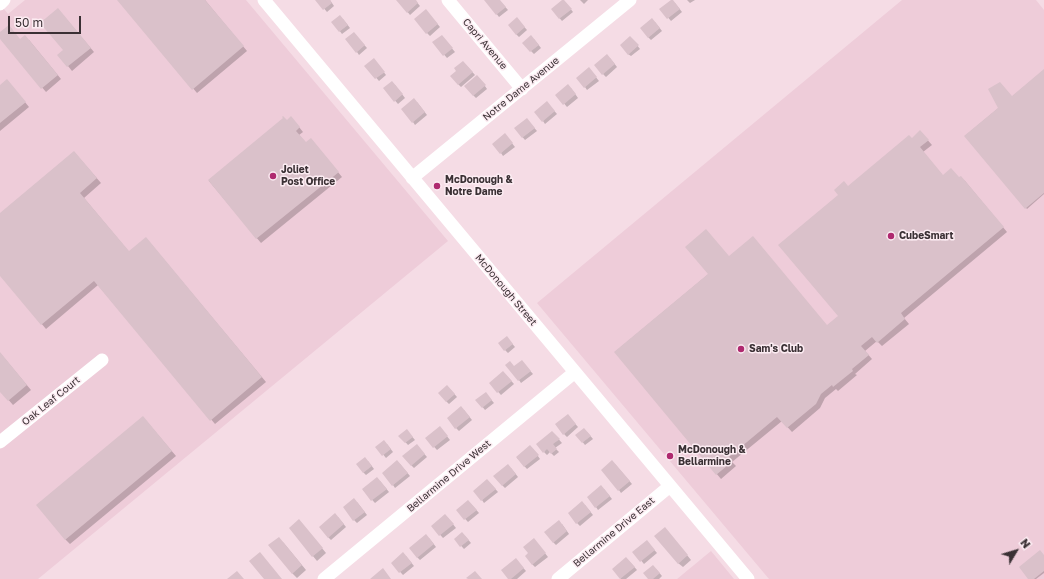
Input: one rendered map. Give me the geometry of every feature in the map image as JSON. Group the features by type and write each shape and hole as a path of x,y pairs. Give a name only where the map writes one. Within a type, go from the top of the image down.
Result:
{"street":[{"path":"0,4 4,0"},
{"name":"McDonough Street","path":"264,0 748,579"},
{"name":"Capri Avenue","path":"448,0 522,89"},
{"name":"Notre Dame Avenue","path":"412,178 630,0"},
{"name":"Oak Leaf Court","path":"0,442 102,360"},
{"name":"Bellarmine Drive West","path":"324,579 574,372"},
{"name":"Bellarmine Drive East","path":"558,579 670,486"}],"shaded area":[{"path":"25,0 246,0 448,241 38,579 0,579 0,4 8,14"},
{"path":"902,0 1036,0 1044,10 1044,579 769,579 537,303"},
{"path":"711,551 734,579 677,579"}],"building":[{"path":"117,0 205,0 244,46 192,90"},
{"path":"315,0 330,0 332,3 323,10"},
{"path":"396,0 416,0 418,3 407,13"},
{"path":"484,0 500,0 506,7 496,15"},
{"path":"564,0 572,9 559,19 551,9"},
{"path":"673,0 680,9 667,19 659,9"},
{"path":"58,8 91,48 67,67 57,55 63,50 40,23"},
{"path":"426,9 438,24 426,34 414,19"},
{"path":"340,15 348,25 339,32 331,22"},
{"path":"517,17 525,27 516,35 508,25"},
{"path":"652,18 660,28 648,38 640,28"},
{"path":"9,25 20,39 25,35 58,75 41,89 0,39 0,32"},
{"path":"354,32 365,45 356,53 345,39"},
{"path":"442,35 453,48 443,56 432,42"},
{"path":"531,35 539,45 530,52 522,43"},
{"path":"630,36 639,45 628,55 620,45"},
{"path":"607,54 615,64 602,75 594,65"},
{"path":"374,58 385,72 375,79 364,66"},
{"path":"463,61 473,72 458,85 450,76 456,71 454,68"},
{"path":"589,67 597,77 584,88 576,78"},
{"path":"1044,69 1044,193 1025,209 964,136 998,108 988,89 1000,82 1012,96"},
{"path":"477,75 486,85 473,96 464,86"},
{"path":"7,79 26,102 0,123 0,85"},
{"path":"392,81 403,94 394,102 383,88"},
{"path":"568,84 576,94 563,105 555,95"},
{"path":"414,98 425,112 412,123 401,109"},
{"path":"547,101 555,111 542,122 534,112"},
{"name":"Joliet Post Office","path":"283,116 287,120 291,116 300,127 296,131 306,142 311,138 339,172 256,239 208,180 283,118"},
{"path":"527,118 535,128 522,138 514,128"},
{"path":"920,130 929,140 920,147 943,175 951,168 959,177 961,176 1004,227 901,313 905,319 877,343 872,337 861,346 869,355 852,369 853,371 833,387 832,385 821,394 816,404 787,428 777,417 729,457 733,461 716,475 614,352 708,274 685,247 706,229 729,256 753,236 827,325 838,316 778,245 838,195 834,190 844,181 848,186 909,135 912,138"},
{"path":"505,133 513,143 500,154 492,144"},
{"path":"74,151 97,178 80,193 129,251 146,237 262,377 210,421 94,281 41,325 0,276 0,213"},
{"path":"507,336 513,344 504,351 498,343"},
{"path":"0,352 27,385 8,401 0,392"},
{"path":"522,360 531,371 518,381 505,365 510,361 514,366"},
{"path":"503,371 512,381 497,393 489,383"},
{"path":"447,385 455,394 446,402 438,393"},
{"path":"486,392 492,400 482,408 475,400"},
{"path":"461,406 470,417 455,429 447,418"},
{"path":"568,414 576,424 563,435 555,424"},
{"path":"143,416 172,451 65,540 36,505"},
{"path":"440,426 448,436 433,448 425,438"},
{"path":"584,428 591,436 582,443 575,435"},
{"path":"407,429 413,437 405,443 398,436"},
{"path":"552,431 560,439 553,444 557,449 551,454 547,449 543,453 536,444"},
{"path":"384,440 391,449 382,456 375,447"},
{"path":"417,444 425,454 411,466 402,456"},
{"path":"530,445 539,455 524,467 516,457"},
{"path":"365,457 372,466 363,473 356,464"},
{"path":"397,460 408,473 392,486 382,473"},
{"path":"612,460 630,481 618,491 601,470"},
{"path":"508,464 516,474 502,486 493,476"},
{"path":"377,477 387,489 371,501 362,489"},
{"path":"487,479 496,489 481,501 473,491"},
{"path":"601,485 610,496 595,508 587,497"},
{"path":"354,498 365,512 353,521 343,507"},
{"path":"468,500 477,510 464,520 456,510"},
{"path":"582,501 591,512 576,524 568,513"},
{"path":"335,513 344,524 328,538 319,527"},
{"path":"445,514 454,524 439,536 431,526"},
{"path":"299,519 323,548 312,557 289,528"},
{"path":"559,520 567,531 553,543 544,532"},
{"path":"665,527 688,555 678,564 654,536"},
{"path":"462,532 469,540 460,547 454,539"},
{"path":"426,534 434,544 417,558 409,548"},
{"path":"279,537 302,565 292,574 268,545"},
{"path":"534,538 546,553 532,565 525,556 528,553 523,547"},
{"path":"647,540 655,550 640,562 632,552"},
{"path":"1040,550 1044,555 1044,571 1034,579 1028,579 1019,567"},
{"path":"260,552 282,579 264,579 249,561"},
{"path":"403,552 412,563 399,573 391,563"},
{"path":"626,557 635,567 620,579 612,569"},
{"path":"516,558 524,568 511,579 508,579 501,570"},
{"path":"653,565 660,573 653,579 648,579 643,573"},
{"path":"383,568 391,579 370,579"},
{"path":"237,571 244,579 227,579"},
{"path":"475,571 482,579 466,578"}],"place":[{"name":"Joliet Post Office","path":"273,176"},
{"name":"McDonough & Notre Dame","path":"437,186"},
{"name":"CubeSmart","path":"891,236"},
{"name":"Sam's Club","path":"741,349"},
{"name":"McDonough & Bellarmine","path":"670,456"}]}
